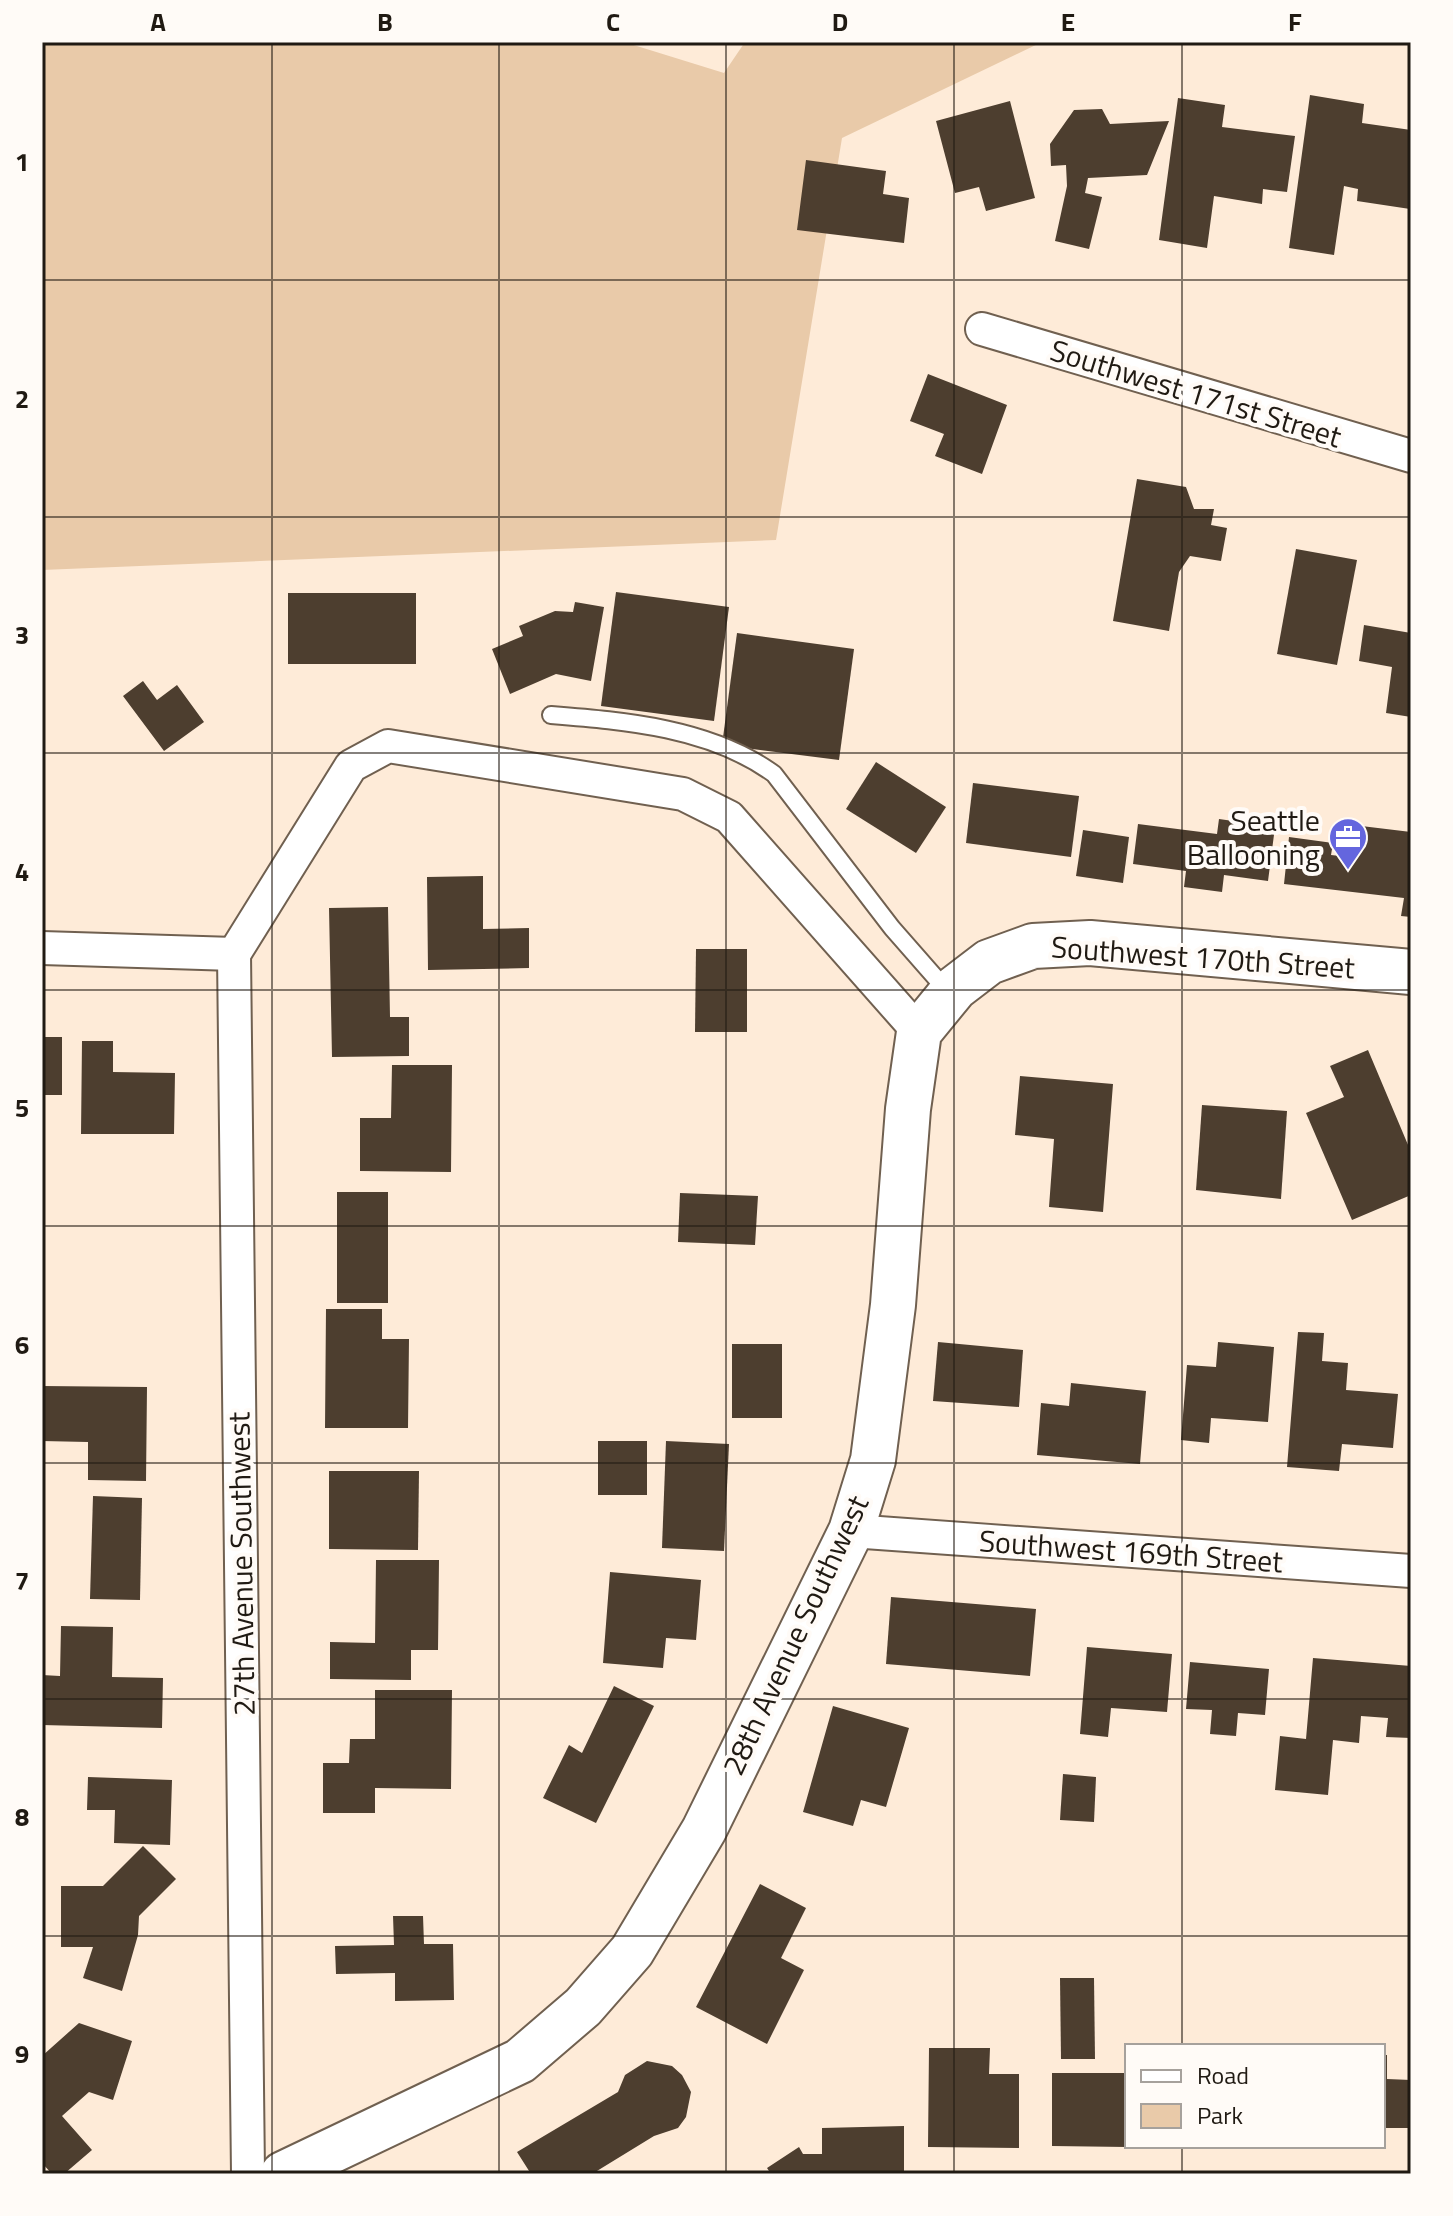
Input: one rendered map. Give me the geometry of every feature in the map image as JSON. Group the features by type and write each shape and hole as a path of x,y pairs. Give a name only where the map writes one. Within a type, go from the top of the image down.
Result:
{"street":[{"name":"Southwest 171st Street","path":"982,329 1411,456"},
{"path":"42,948 234,954 351,766 388,746 683,794 729,817 919,1032"},
{"name":"Southwest 170th Street","path":"919,1032 950,994 989,962 1033,946 1090,943 1411,972"},
{"name":"27th Avenue Southwest","path":"234,954 248,2174"},
{"name":"28th Avenue Southwest","path":"283,2174 520,2061 583,2007 632,1951 704,1830 851,1531 873,1460 893,1305 908,1109 919,1032"},
{"name":"Southwest 169th Street","path":"851,1531 1411,1571"}],"lane":[{"path":"551,715 610,720 700,737 753,758 774,774 892,928 950,994"}],"green space":[{"path":"42,42 624,42 724,73 745,42 1042,42 842,138 776,540 42,570"}],"building":[{"path":"1310,95 1364,104 1362,123 1411,130 1410,209 1357,201 1358,189 1344,186 1334,255 1289,248"},
{"path":"1178,98 1225,105 1222,127 1295,136 1287,192 1263,189 1262,204 1214,196 1207,248 1159,240"},
{"path":"1010,101 1035,198 986,211 979,187 955,193 936,121"},
{"path":"1102,109 1110,124 1169,121 1147,175 1088,178 1085,193 1102,197 1089,249 1055,241 1067,186 1066,165 1051,166 1050,144 1074,110"},
{"path":"806,160 886,171 883,194 909,198 904,243 797,230"},
{"path":"928,374 1007,405 982,474 935,456 944,434 910,421"},
{"path":"1137,479 1186,487 1194,509 1214,509 1211,525 1227,528 1221,561 1190,556 1179,572 1169,631 1113,621"},
{"path":"1296,549 1357,560 1337,665 1277,654"},
{"path":"616,592 729,607 714,721 601,706"},
{"path":"288,593 416,593 416,664 288,664"},
{"path":"575,602 604,607 591,681 556,674 510,694 492,649 523,636 519,626 555,611 573,612"},
{"path":"1364,625 1411,633 1411,717 1386,713 1392,667 1359,661"},
{"path":"737,633 854,649 839,760 722,745"},
{"path":"143,681 157,700 177,685 204,722 164,751 123,696"},
{"path":"876,762 946,807 916,853 846,809"},
{"path":"973,783 1079,796 1071,857 966,843"},
{"path":"1219,819 1275,827 1268,881 1224,875 1222,892 1184,887 1186,871 1133,864 1138,824 1217,834"},
{"name":"Seattle Ballooning","path":"1353,825 1411,832 1411,917 1401,916 1404,898 1284,884 1289,837 1333,843 1331,855 1349,857"},
{"path":"1083,830 1129,837 1123,883 1076,876"},
{"path":"483,876 483,929 529,928 529,968 428,970 427,877"},
{"path":"388,907 390,1017 409,1017 409,1056 332,1057 329,908"},
{"path":"696,949 747,949 747,1032 695,1032"},
{"path":"42,1037 62,1037 62,1095 42,1095"},
{"path":"82,1041 113,1041 113,1072 175,1073 174,1134 81,1134"},
{"path":"1368,1050 1411,1152 1411,1195 1352,1220 1306,1113 1344,1097 1330,1066"},
{"path":"392,1065 452,1065 451,1172 360,1171 360,1118 391,1118"},
{"path":"1020,1076 1113,1084 1103,1212 1049,1207 1054,1139 1015,1135"},
{"path":"1202,1105 1287,1111 1281,1199 1196,1190"},
{"path":"337,1192 388,1192 388,1303 337,1303"},
{"path":"680,1193 758,1196 755,1245 678,1242"},
{"path":"326,1309 382,1309 382,1339 409,1339 408,1428 325,1428"},
{"path":"1298,1332 1324,1333 1322,1361 1348,1363 1346,1390 1398,1394 1393,1448 1342,1444 1339,1471 1287,1467"},
{"path":"938,1342 1023,1350 1019,1407 933,1401"},
{"path":"1218,1342 1274,1347 1268,1422 1211,1418 1209,1443 1181,1440 1187,1365 1216,1367"},
{"path":"732,1344 782,1344 782,1418 732,1418"},
{"path":"1071,1383 1146,1391 1140,1464 1037,1455 1041,1403 1069,1406"},
{"path":"42,1386 147,1387 146,1481 88,1480 88,1442 42,1441"},
{"path":"598,1441 647,1441 647,1495 598,1495"},
{"path":"666,1441 729,1444 724,1551 662,1548"},
{"path":"329,1471 419,1471 418,1550 329,1549"},
{"path":"93,1496 142,1498 140,1600 90,1599"},
{"path":"376,1560 439,1560 438,1650 411,1650 411,1680 330,1679 330,1642 375,1643"},
{"path":"610,1572 701,1580 696,1640 666,1638 663,1668 603,1663"},
{"path":"891,1597 1036,1609 1030,1676 886,1664"},
{"path":"61,1626 113,1627 112,1677 163,1678 162,1728 42,1725 42,1675 60,1676"},
{"path":"1087,1647 1172,1654 1167,1712 1111,1708 1108,1737 1080,1734"},
{"path":"1313,1658 1411,1666 1411,1738 1386,1737 1388,1718 1361,1716 1359,1743 1333,1740 1328,1795 1275,1790 1280,1736 1306,1739"},
{"path":"1190,1662 1269,1669 1265,1715 1238,1713 1236,1736 1210,1734 1212,1710 1186,1709"},
{"path":"614,1686 654,1706 596,1823 543,1798 569,1745 582,1753"},
{"path":"375,1690 452,1690 451,1789 375,1788 375,1813 323,1813 323,1763 349,1763 350,1739 375,1739"},
{"path":"833,1706 909,1728 886,1807 861,1800 853,1826 803,1812"},
{"path":"1063,1774 1096,1777 1094,1822 1060,1820"},
{"path":"88,1777 172,1780 170,1845 114,1843 115,1810 87,1810"},
{"path":"143,1846 176,1879 139,1916 138,1935 122,1991 83,1978 93,1947 61,1947 61,1886 103,1886"},
{"path":"760,1884 806,1908 781,1958 804,1970 767,2044 696,2007"},
{"path":"393,1916 423,1916 424,1944 453,1944 454,2000 395,2001 395,1973 336,1974 335,1946 394,1945"},
{"path":"1060,1978 1094,1978 1095,2059 1061,2059"},
{"path":"79,2023 132,2041 113,2100 89,2092 62,2116 92,2150 64,2174 52,2174 42,2163 42,2056"},
{"path":"929,2048 990,2048 989,2074 1019,2074 1019,2148 928,2147"},
{"path":"1385,2055 1387,2079 1411,2080 1411,2128 1385,2128"},
{"path":"647,2061 672,2066 682,2075 691,2092 686,2117 678,2128 654,2136 592,2174 531,2174 517,2152 618,2092 625,2075"},
{"path":"1052,2073 1125,2073 1125,2147 1052,2146"},
{"path":"904,2126 904,2174 771,2174 767,2168 799,2147 803,2154 822,2154 822,2128"}],"place":[{"name":"Seattle Ballooning","path":"1348,871"}]}
